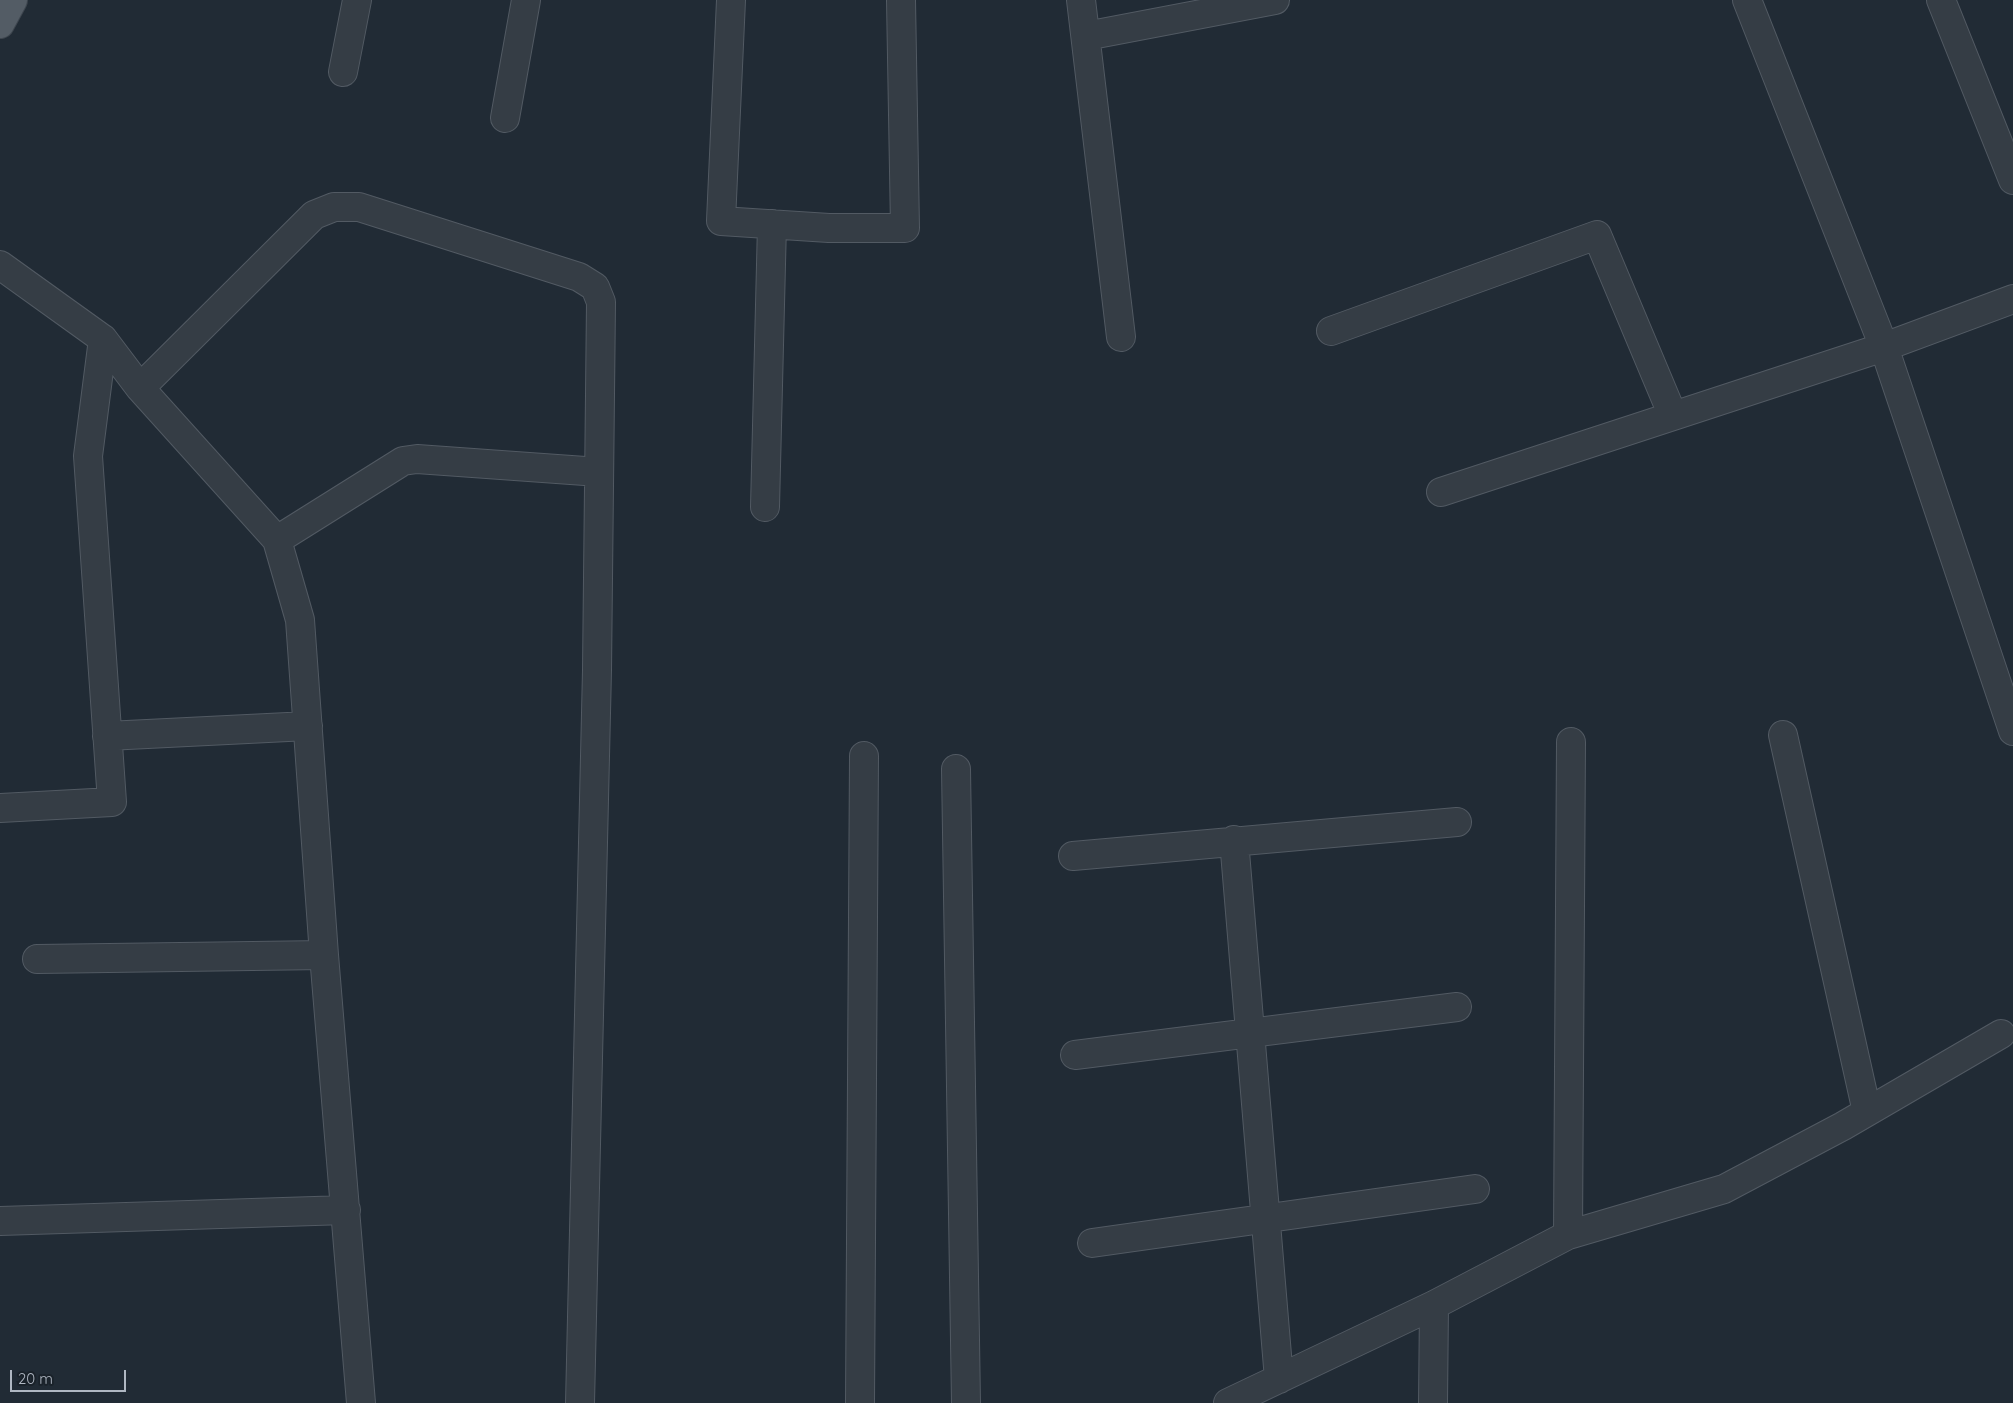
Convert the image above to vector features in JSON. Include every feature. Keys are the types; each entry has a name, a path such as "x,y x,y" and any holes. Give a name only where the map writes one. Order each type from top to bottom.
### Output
{"main road":[{"path":"0,24 13,0"}],"street":[{"path":"343,72 357,0"},
{"path":"505,118 526,0"},
{"path":"731,0 721,221 829,228 905,228 902,0"},
{"path":"1081,0 1121,337"},
{"path":"1086,36 1275,0"},
{"path":"1747,0 1884,346 2013,731"},
{"path":"1941,0 2013,180"},
{"path":"140,388 314,215 334,207 359,207 579,277 595,287 601,302 597,670 580,1403"},
{"path":"765,507 772,224"},
{"path":"1330,331 1597,235 1673,416"},
{"path":"0,265 102,339 140,388 278,540 300,620 324,955 361,1403"},
{"path":"1442,492 1884,346 2013,299"},
{"path":"0,808 112,802 88,456 102,339"},
{"path":"278,540 403,461 417,459 599,472"},
{"path":"107,736 308,726"},
{"path":"1783,735 1867,1112"},
{"path":"1568,1235 1571,742"},
{"path":"860,1403 864,756"},
{"path":"956,769 966,1403"},
{"path":"1073,856 1234,840 1457,822"},
{"path":"1234,840 1279,1379"},
{"path":"37,959 324,955"},
{"path":"1075,1055 1457,1007"},
{"path":"1228,1403 1434,1305 1568,1235 1724,1188 1867,1112 2001,1034"},
{"path":"1092,1242 1475,1189"},
{"path":"0,1221 346,1210"},
{"path":"1433,1403 1434,1305"}]}
